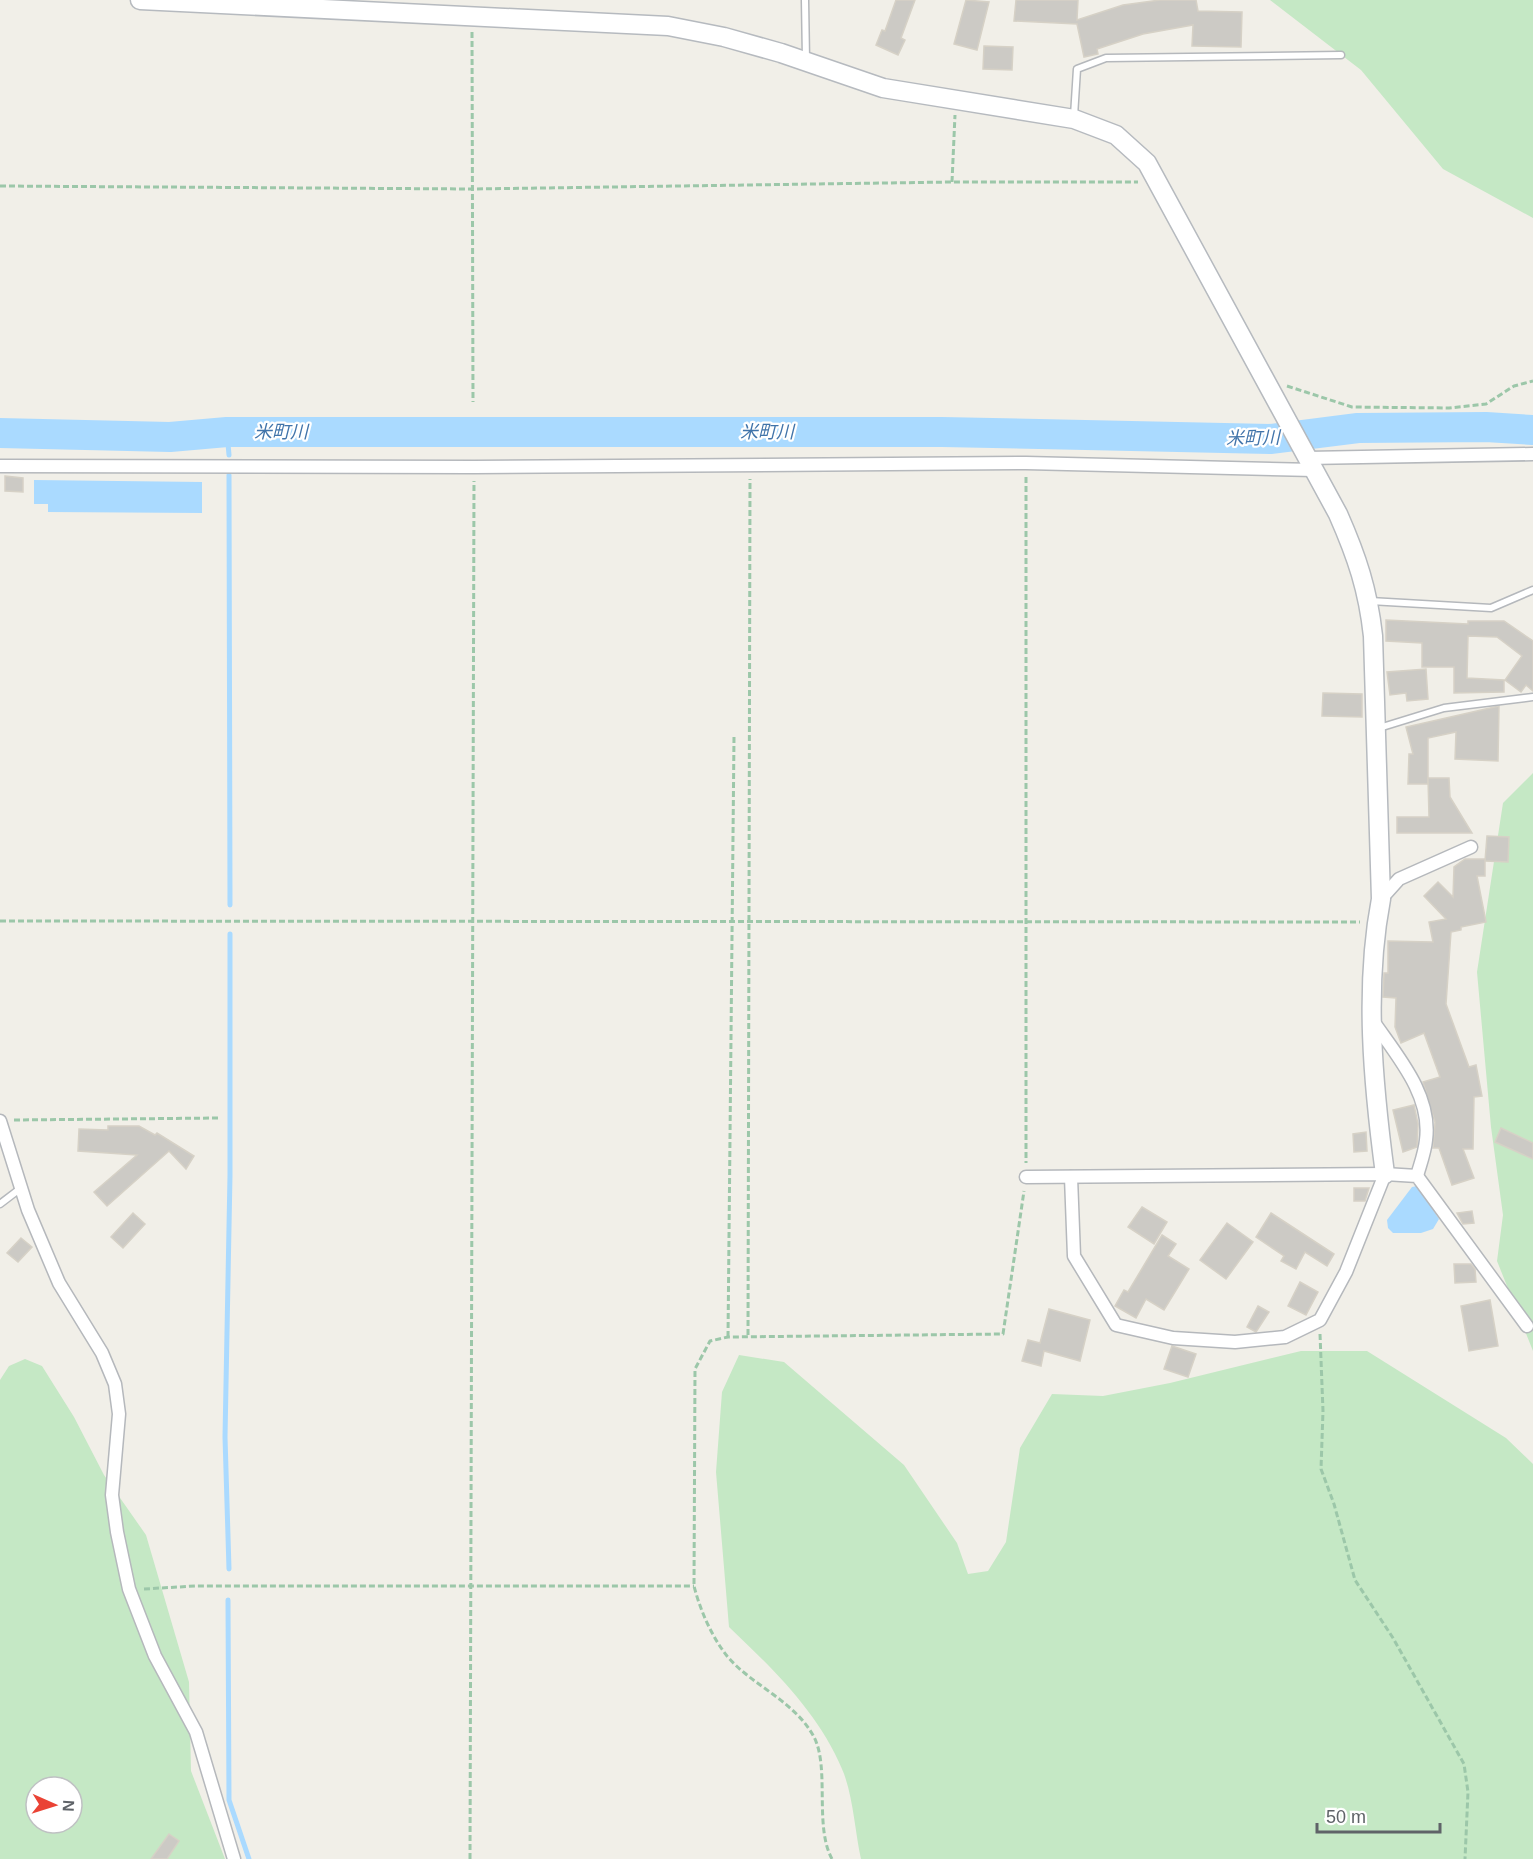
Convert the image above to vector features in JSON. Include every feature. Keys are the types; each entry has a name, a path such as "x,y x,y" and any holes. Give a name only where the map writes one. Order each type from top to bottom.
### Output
{"street":[{"path":"140,0 668,26 724,37 883,88 1074,119 1116,135 1147,163 1338,514 1360,564 1370,601 1381,899 1377,923 1372,1020 1377,1115 1385,1174 1346,1272 1320,1320 1285,1337 1235,1342 1173,1338 1116,1325 1074,1256 1071,1176"},
{"path":"0,466 474,467 1026,463 1308,460 1533,454"},
{"path":"1381,899 1399,879 1471,847"},
{"path":"1372,1020 1406,1069 1422,1100 1426,1140 1417,1176"},
{"path":"6,1120 28,1210 59,1283 102,1353 115,1384 119,1414 112,1495 129,1589 155,1656 195,1732 234,1859"},
{"path":"1026,1177 1385,1174 1417,1176"},
{"path":"1417,1176 1527,1326"}],"lane":[{"path":"805,0 806,62"},
{"path":"1074,119 1077,69 1106,58 1341,55"},
{"path":"1370,601 1491,608 1533,590"},
{"path":"1376,729 1444,708 1533,697"},
{"path":"0,1204 22,1187"}],"path":[{"path":"472,16 473,402"},
{"path":"952,182 956,101"},
{"path":"0,186 472,189 952,182 1158,183"},
{"path":"1265,380 1322,395 1352,407 1449,408 1486,404 1514,386 1533,381"},
{"path":"832,1859 823,1820 816,1740 804,1720 728,1657 700,1608 694,1586 695,1369 710,1341 728,1337 1003,1334 1026,1177 1026,463"},
{"path":"747,1335 750,465"},
{"path":"470,1859 474,467"},
{"path":"728,1337 734,737"},
{"path":"0,921 1377,923"},
{"path":"6,1120 220,1118"},
{"path":"1320,1320 1323,1411 1321,1469 1334,1504 1355,1580 1394,1638 1464,1764 1468,1792 1465,1859"},
{"path":"129,1589 195,1586 694,1586"}],"green space":[{"path":"1270,0 1533,0 1533,218 1443,169 1361,70"},
{"path":"1533,773 1533,1351 1497,1261 1503,1215 1491,1127 1477,972 1503,803"},
{"path":"1301,1351 1367,1351 1506,1438 1533,1464 1533,1859 861,1859 849,1790 832,1748 793,1692 729,1627 716,1472 722,1392 739,1355 784,1362 904,1465 957,1543 968,1574 988,1571 1006,1542 1020,1448 1052,1394 1103,1396 1170,1383"},
{"path":"25,1359 42,1366 74,1417 104,1475 146,1535 189,1682 191,1771 225,1859 0,1859 0,1380 9,1366"}],"water":[{"path":"34,480 202,482 202,513 48,512 48,504 34,504"},
{"path":"1417,1186 1439,1219 1433,1229 1421,1233 1393,1233 1388,1228 1387,1220 1412,1187"}],"building":[{"path":"896,0 915,0 901,38 905,40 898,55 876,45 882,30 885,31"},
{"path":"966,0 989,2 977,50 954,44"},
{"path":"1016,0 1078,0 1077,20 1123,5 1160,0 1196,0 1198,11 1242,12 1241,47 1192,46 1193,25 1143,34 1097,49 1098,54 1084,57 1077,24 1014,21"},
{"path":"984,46 1013,47 1012,70 983,69"},
{"path":"5,476 23,478 23,492 5,491"},
{"path":"1386,620 1468,624 1468,621 1504,621 1533,641 1533,691 1526,685 1521,692 1505,680 1522,656 1497,637 1468,636 1467,678 1504,680 1504,692 1454,693 1454,667 1422,667 1422,643 1386,641"},
{"path":"1426,669 1428,699 1407,701 1406,693 1390,695 1387,672"},
{"path":"1323,693 1362,694 1362,717 1322,716"},
{"path":"1499,706 1498,761 1455,759 1456,732 1428,738 1428,784 1408,784 1409,754 1413,754 1406,727"},
{"path":"1428,778 1449,778 1450,797 1472,833 1397,833 1397,817 1429,817"},
{"path":"1487,836 1509,837 1508,862 1485,861"},
{"path":"1465,859 1485,859 1485,876 1477,876 1486,922 1461,927 1461,930 1451,932 1446,1004 1469,1067 1476,1065 1482,1096 1474,1097 1473,1149 1463,1149 1474,1178 1452,1185 1439,1148 1433,1148 1435,1122 1423,1082 1440,1077 1424,1033 1401,1043 1395,1027 1396,998 1383,997 1384,973 1388,973 1388,941 1433,942 1429,922 1446,919 1424,896 1438,882 1453,897 1454,867"},
{"path":"1414,1105 1418,1124 1417,1147 1403,1152 1393,1110"},
{"path":"108,1126 139,1126 155,1135 157,1133 194,1156 186,1169 169,1151 107,1206 94,1192 137,1155 78,1151 79,1129 108,1130"},
{"path":"1501,1128 1533,1143 1533,1159 1495,1142"},
{"path":"1366,1132 1367,1151 1354,1152 1353,1134"},
{"path":"1354,1188 1369,1188 1365,1201 1354,1201"},
{"path":"1142,1207 1167,1222 1154,1244 1128,1227"},
{"path":"1472,1211 1474,1223 1463,1224 1457,1213"},
{"path":"133,1213 145,1224 123,1248 111,1237"},
{"path":"1271,1213 1334,1254 1327,1266 1305,1252 1296,1269 1281,1261 1284,1256 1256,1237"},
{"path":"1227,1223 1253,1242 1226,1279 1200,1260"},
{"path":"1162,1235 1176,1244 1168,1256 1189,1269 1164,1310 1146,1299 1136,1318 1115,1306 1124,1290 1128,1292"},
{"path":"21,1238 32,1247 18,1262 7,1253"},
{"path":"1454,1264 1471,1264 1475,1269 1476,1282 1455,1283"},
{"path":"1300,1282 1318,1292 1306,1315 1288,1306"},
{"path":"1490,1300 1498,1346 1469,1351 1461,1306"},
{"path":"1258,1306 1269,1312 1256,1332 1247,1327"},
{"path":"1049,1309 1090,1320 1080,1361 1044,1351 1041,1366 1022,1361 1028,1340 1040,1343"},
{"path":"1172,1346 1196,1354 1188,1377 1164,1369"},
{"path":"169,1834 179,1841 167,1859 151,1859"}],"waterway":[{"name":"米町川","path":"0,433 170,437 227,432 942,432 1270,439 1358,428 1486,427 1533,430"},
{"path":"227,432 229,455"},
{"path":"229,475 230,905"},
{"path":"229,1569 225,1437 230,1175 230,934"},
{"path":"228,1600 229,1800 249,1859"}]}
